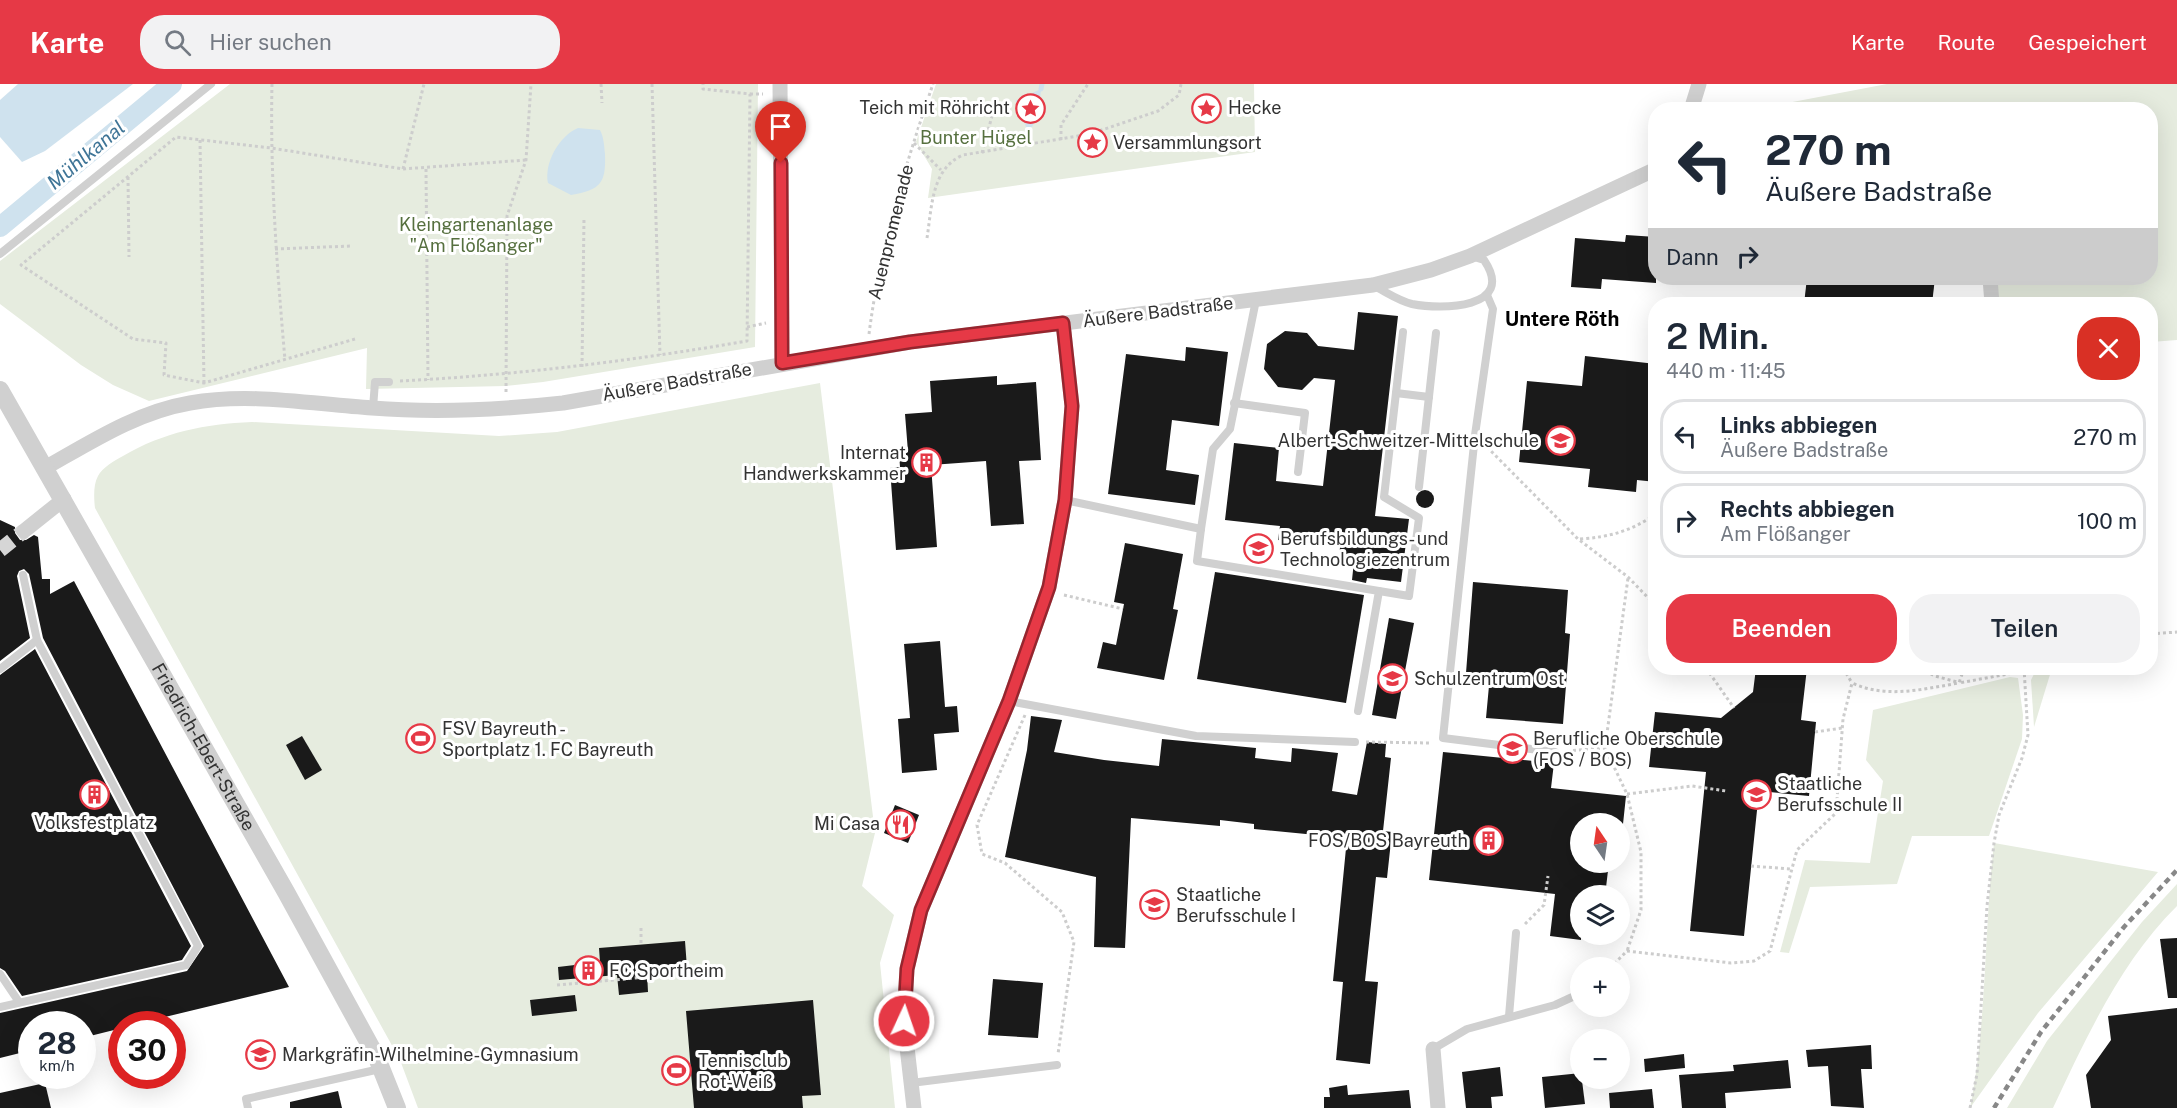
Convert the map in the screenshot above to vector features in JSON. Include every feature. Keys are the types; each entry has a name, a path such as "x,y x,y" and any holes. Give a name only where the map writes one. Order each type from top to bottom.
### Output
{"street":[{"path":"780,84 782,363"},
{"path":"1693,102 1699,84"},
{"name":"Äußere Badstraße","path":"45,468 148,414 188,403 226,398 437,411 505,409 563,403 867,348 1373,285 1431,270 1470,256 1648,174"},
{"path":"914,1108 904,1021 907,969 921,910 1009,701 1048,591 1065,500 1072,406 1063,323"},
{"name":"Friedrich-Ebert-Straße","path":"0,390 227,784 382,1069 397,1108"},
{"path":"24,531 64,499"},
{"path":"1433,1049 1438,1108"}],"lane":[{"path":"0,254 211,84"},
{"path":"1373,285 1410,304 1452,307 1476,302 1487,295 1492,281 1489,267 1484,260 1470,256"},
{"path":"1487,295 1493,309 1475,435 1443,738 1555,752"},
{"path":"1256,300 1230,429 1213,448 1197,561 1409,596 1419,518 1384,497 1403,332"},
{"path":"1419,487 1436,333"},
{"path":"374,408 375,382 389,382"},
{"path":"1396,393 1429,397"},
{"path":"1234,403 1305,413 1298,472"},
{"path":"1065,500 1201,529"},
{"path":"0,1007 186,965 198,946 37,640 23,575"},
{"path":"1358,711 1379,591"},
{"path":"0,669 37,640"},
{"path":"1009,701 1196,736 1355,742"},
{"path":"1509,1016 1516,933"},
{"path":"0,974 19,1002"},
{"path":"1433,1049 1467,1029 1555,1005 1570,998"},
{"path":"911,1083 1057,1065"},
{"path":"248,1108 246,1099 382,1069"}],"path":[{"path":"272,84 271,148 275,249 285,360"},
{"path":"403,169 424,84"},
{"path":"505,409 507,216 526,160 531,84"},
{"path":"601,84 602,103"},
{"path":"652,84 660,356"},
{"path":"389,382 506,376 660,356 747,341 750,94 703,89 704,84"},
{"name":"Auenpromenade","path":"867,348 878,271 893,208 933,84"},
{"path":"1061,140 1061,125 1088,84"},
{"path":"927,238 941,170 950,161 1090,134 1158,111 1179,95 1181,84"},
{"path":"982,153 995,105 1006,102"},
{"path":"355,339 204,383 164,375 165,343 133,339 21,265 176,137 271,148 403,169 526,160"},
{"path":"200,140 204,383"},
{"path":"914,143 941,170"},
{"path":"426,169 428,380"},
{"path":"128,177 129,257"},
{"path":"582,367 584,218"},
{"path":"275,249 351,246"},
{"path":"1475,435 1578,539 1628,577 1648,598"},
{"path":"1578,539 1608,537 1635,528 1648,519"},
{"path":"1621,957 1627,951 1641,910 1641,852 1627,794 1605,748 1628,577"},
{"path":"1048,591 1123,609"},
{"path":"2158,633 2177,632"},
{"path":"1711,675 1734,708"},
{"path":"1847,675 1852,683 1870,691 1901,693 1997,675"},
{"path":"1933,675 1959,683"},
{"path":"1959,683 1962,675"},
{"path":"1970,1108 1977,1074 1987,906 1999,815 2022,758 2028,735 2025,675"},
{"path":"1627,951 1731,963 1755,961 1770,951 1797,850 1836,813 1842,729 1852,683"},
{"path":"1029,705 977,825 982,854 1005,863 1062,912 1074,942 1057,1065"},
{"path":"1815,732 1842,729"},
{"path":"1355,742 1436,742"},
{"path":"1555,752 1605,748"},
{"path":"1627,794 1692,786 1726,791"},
{"path":"1751,866 1791,869"},
{"path":"1526,923 1544,905 1548,876"},
{"path":"641,928 641,945"},
{"path":"557,985 692,973"}],"green space":[{"name":"Kleingartenanlage \"Am Flößanger\"","path":"230,84 758,84 755,347 506,386 366,389 367,348 149,401 113,385 81,365 0,304 0,261"},
{"name":"Bunter Hügel","path":"936,84 1254,84 1255,152 928,198 932,169 916,142"},
{"path":"1887,84 2177,84 2177,340 2158,341 2158,297 1991,297 1991,285 2158,285 2158,102 1793,102"},
{"path":"820,383 875,833 862,886 894,915 880,963 895,1108 418,1108 400,1060 95,508 94,496 98,476 113,462 138,448 169,435 201,427 252,422 499,436 557,432"},
{"path":"2034,675 2050,675 2034,727 2031,680"},
{"path":"2010,677 2018,678 2023,715 2022,739 1989,836 1912,836 1897,884 1810,887 1789,953 1780,952 1805,860 1870,863 1883,781 1866,760 1873,710"},
{"path":"1994,843 2158,872 2038,1013 1970,1108 1980,1043"},
{"path":"2177,884 2177,906 2139,951 2106,1001 2053,1108 2007,1108 2047,1041 2142,922"}],"water":[{"path":"18,84 133,84 45,151 22,162 0,137 0,100"},
{"path":"1041,89 1039,112 1032,127 1026,127 1022,116 1024,108 1015,101"},
{"path":"578,128 600,130 605,164 600,184 589,191 571,195 548,183 547,175 554,151 565,137"}],"building":[{"path":"1626,235 1648,236 1648,282 1602,279 1601,289 1571,287 1575,238 1625,242"},
{"path":"1806,285 1934,285 1933,297 1805,297"},
{"path":"1358,312 1398,316 1375,516 1409,519 1401,582 1367,578 1366,583 1352,580 1354,561 1339,559 1340,547 1278,540 1280,526 1225,520 1234,443 1279,448 1276,481 1323,486 1335,380 1314,378 1302,390 1278,387 1264,369 1267,344 1285,331 1307,333 1318,346 1354,350"},
{"path":"1186,347 1228,352 1219,426 1172,420 1166,470 1199,475 1195,505 1108,494 1126,354 1185,361"},
{"path":"1585,356 1648,363 1648,481 1637,480 1636,492 1588,487 1590,469 1519,462 1527,381 1582,386"},
{"name":"Internat Handwerkskammer","path":"997,376 997,385 1036,382 1041,460 1019,461 1024,524 991,526 986,461 931,465 937,547 896,550 890,468 900,467 899,453 908,452 905,414 932,412 930,381"},
{"path":"1421,490 1429,490 1434,495 1432,506 1421,508 1416,503 1416,495"},
{"path":"0,520 15,527 15,533 20,540 26,540 34,535 38,537 42,579 50,579 50,594 74,581 289,987 186,1012 108,1011 108,1032 96,1034 96,1011 18,1011 18,1054 0,1058 0,1013 187,971 204,946 43,638 29,574 24,569 19,571 17,576 30,638 0,661"},
{"path":"1125,543 1183,554 1173,609 1178,610 1164,680 1097,668 1103,642 1116,645 1124,604 1114,602"},
{"path":"1215,572 1364,595 1346,703 1197,679"},
{"path":"1473,582 1568,590 1565,633 1570,634 1563,724 1486,718 1490,675 1466,673"},
{"path":"1389,618 1414,623 1396,719 1372,715"},
{"path":"940,641 945,707 957,706 959,732 934,734 937,770 902,773 898,719 910,718 904,644"},
{"path":"35,649 191,946 182,960 22,996 5,971 0,968 0,675"},
{"path":"1755,675 1806,675 1801,720 1816,722 1809,796 1759,791 1744,936 1690,931 1706,772 1649,767 1655,712 1721,718 1753,692"},
{"path":"1031,716 1062,720 1054,752 1104,760 1159,766 1162,739 1256,748 1255,758 1291,762 1292,748 1338,753 1332,791 1357,795 1367,742 1386,744 1385,757 1391,758 1383,831 1392,832 1387,878 1376,877 1365,981 1378,982 1370,1064 1336,1060 1343,982 1333,981 1347,838 1254,829 1254,824 1220,820 1220,826 1131,818 1125,948 1094,947 1096,877 1005,857 1027,750"},
{"path":"302,736 322,770 305,780 286,745"},
{"name":"FOS/BOS Bayreuth","path":"1443,752 1554,763 1551,788 1626,796 1624,813 1570,813 1570,873 1608,873 1606,885 1570,885 1570,939 1550,936 1555,894 1429,880"},
{"name":"Mi Casa","path":"895,805 919,815 908,843 884,833"},
{"path":"2177,938 2177,998 2168,998 2160,939"},
{"path":"685,941 687,968 647,972 648,992 619,995 617,975 559,980 558,967 600,962 599,948"},
{"path":"993,979 1043,983 1038,1038 988,1035"},
{"path":"575,995 577,1011 532,1016 530,1000"},
{"path":"813,1000 821,1095 802,1096 803,1108 694,1108 686,1011"},
{"path":"2177,1008 2177,1108 2091,1108 2086,1075 2111,1040 2108,1016"},
{"path":"1871,1045 1872,1069 1861,1069 1864,1108 1831,1106 1828,1066 1808,1067 1806,1050"},
{"path":"1684,1054 1685,1068 1645,1072 1644,1059"},
{"path":"1788,1060 1791,1088 1725,1093 1726,1108 1682,1108 1679,1075 1734,1071 1733,1065"},
{"path":"1500,1067 1503,1096 1491,1097 1492,1108 1466,1108 1462,1072"},
{"path":"1570,1074 1570,1089 1583,1089 1585,1104 1545,1108 1542,1077"},
{"path":"1347,1085 1348,1095 1409,1090 1411,1108 1324,1108 1324,1097 1330,1097 1329,1088"},
{"path":"18,1089 46,1089 51,1108 0,1108 0,1093"},
{"path":"1652,1089 1654,1108 1610,1108 1609,1093"},
{"path":"338,1091 342,1108 290,1108 290,1102"}],"waterway":[{"name":"Mühlkanal","path":"0,227 172,84"},
{"path":"1041,89 1042,84"}],"tunnel":[{"path":"0,550 24,531"}],"railway":[{"path":"1994,1108 2041,1032 2124,927 2177,870"}],"place":[{"name":"Teich mit Röhricht","path":"1031,108"},
{"name":"Hecke","path":"1207,108"},
{"name":"Versammlungsort","path":"1092,143"},
{"name":"Albert-Schweitzer-Mittelschule","path":"1560,441"},
{"name":"Internat Handwerkskammer","path":"927,463"},
{"name":"Berufsbildungs- und Technologiezentrum","path":"1259,549"},
{"name":"Schulzentrum Ost","path":"1393,679"},
{"name":"FSV Bayreuth - Sportplatz 1. FC Bayreuth","path":"421,739"},
{"name":"Berufliche Oberschule (FOS / BOS)","path":"1512,749"},
{"name":"Volksfestplatz","path":"94,794"},
{"name":"Staatliche Berufsschule II","path":"1756,794"},
{"name":"Mi Casa","path":"901,824"},
{"name":"FOS/BOS Bayreuth","path":"1489,841"},
{"name":"Staatliche Berufsschule I","path":"1155,905"},
{"name":"FC Sportheim","path":"588,971"},
{"name":"Markgräfin-Wilhelmine-Gymnasium","path":"261,1055"},
{"name":"Tennisclub Rot-Weiß","path":"677,1071"}],"district":[{"name":"Untere Röth","path":"1562,319"}],"route":[{"path":"781,163 782,363 867,348 1063,323 1072,406 1065,500 1049,587 1009,701 921,910 907,969 904,1021"}]}
